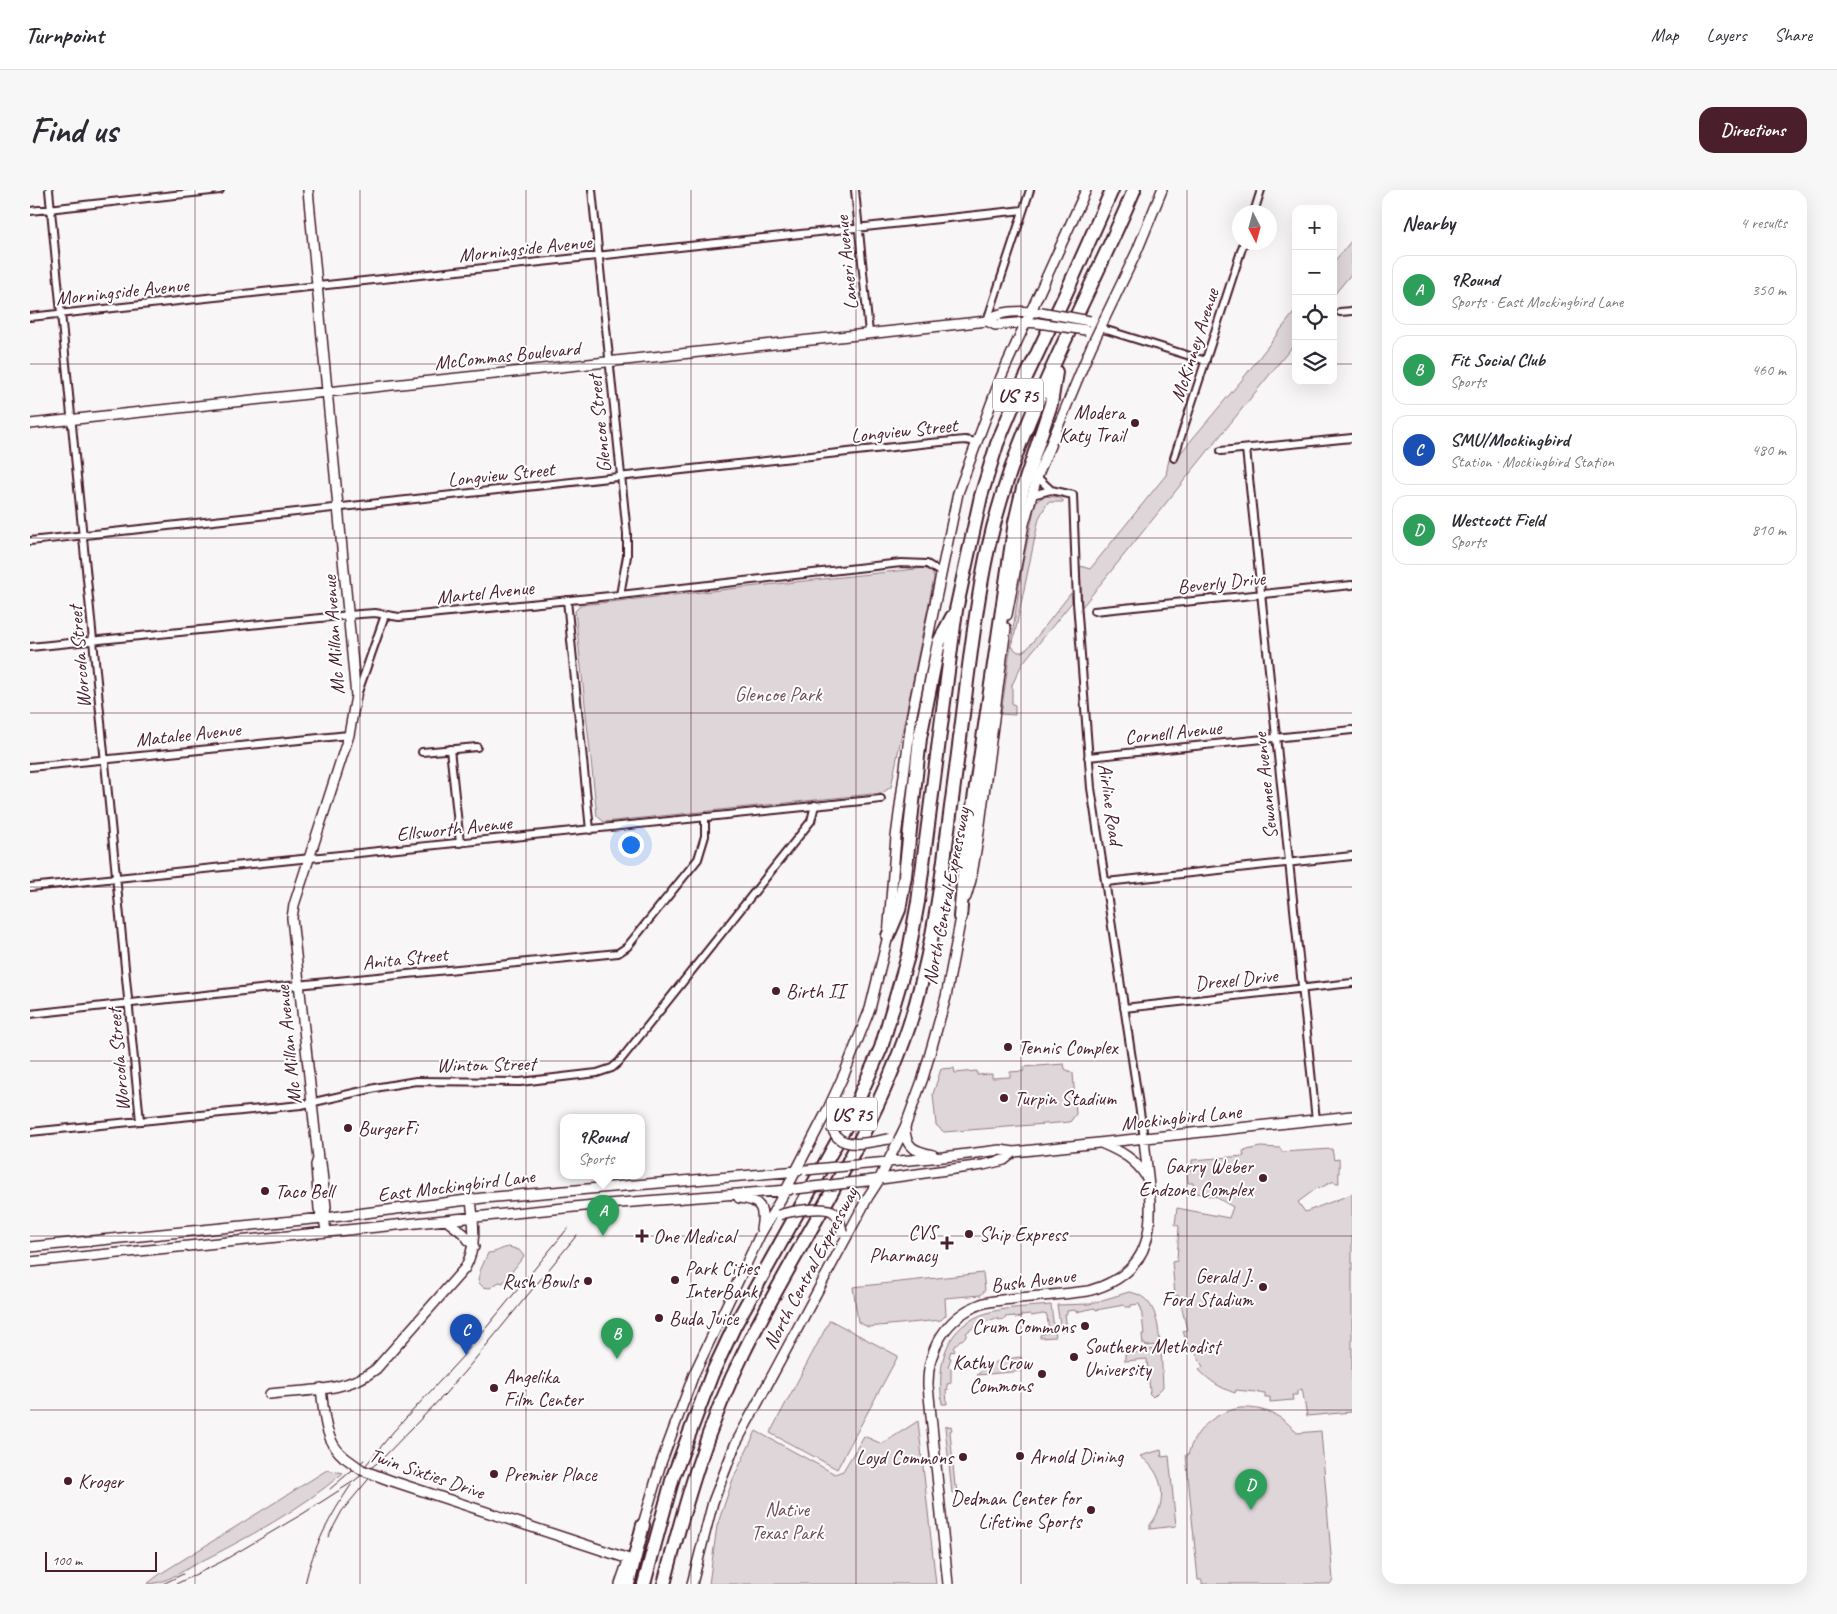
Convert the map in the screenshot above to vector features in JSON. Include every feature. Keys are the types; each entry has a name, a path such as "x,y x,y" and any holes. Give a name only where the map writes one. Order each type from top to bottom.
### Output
{"highway":[{"name":"North Central Expressway","path":"644,1584 674,1477 712,1374 735,1325 848,1122 880,1048 908,956 918,902 956,610 981,496 998,444 1018,394 1112,190"},
{"name":"North Central Expressway","path":"664,1584 694,1476 723,1398 758,1324 868,1126 890,1076 911,1020 936,916 976,619 988,552 1001,498 1032,415 1134,190"},
{"path":"960,917 967,841 1015,522 1051,404 1058,358"},
{"path":"888,936 899,910 905,876 920,738 939,642 956,610"},
{"path":"628,1584 643,1525"}],"main road":[{"name":"Mc Millan Avenue","path":"308,190 340,508 356,696 349,735 294,905 292,918 318,1159 316,1165 319,1209 324,1218 326,1231"},
{"path":"620,1584 643,1525 661,1463 691,1382 760,1235 775,1217 791,1190 795,1172 828,1109 870,1009 888,936 896,837 912,714 940,572 958,494 1001,377 1026,322 1036,312 1086,190"},
{"name":"North Central Expressway","path":"692,1584 713,1502 735,1445 842,1249 868,1197 879,1180 905,1128 923,1078 944,1006 960,917 971,880 978,840 1007,615 1020,543 1032,495 1037,477 1068,400 1137,251 1162,190"},
{"name":"McCommas Boulevard","path":"987,321 995,314 1036,312 1090,321 1100,328"},
{"name":"McCommas Boulevard","path":"30,424 987,321 995,325 1026,322 1086,330 1100,328"},
{"path":"828,1109 831,1127 838,1138 853,1144 889,1139 905,1128"},
{"name":"Mockingbird Lane","path":"887,1162 942,1158 1000,1150 1014,1152 1352,1116"},
{"path":"905,1128 905,1137 913,1149 917,1152 942,1158"},
{"name":"Bush Avenue","path":"948,1584 928,1386 930,1362 936,1343 942,1333 956,1319 980,1305 998,1300 1088,1291 1102,1287 1121,1276 1140,1255 1149,1235 1151,1211 1144,1138"},
{"path":"1100,1143 1121,1152 1134,1161 1148,1182"},
{"name":"Mockingbird Lane","path":"879,1180 982,1165 1004,1160 1014,1152"},
{"name":"East Mockingbird Lane","path":"30,1247 324,1218 540,1193 795,1172 887,1162"},
{"name":"East Mockingbird Lane","path":"30,1262 542,1210 791,1190 879,1180"},
{"path":"652,1183 654,1200"},
{"path":"540,1193 542,1210"},
{"path":"719,1196 750,1200 758,1204 763,1214 760,1235"},
{"path":"270,1394 321,1388 357,1381 376,1369 465,1268 471,1258 474,1247 474,1218 471,1200"},
{"path":"409,1208 411,1224"},
{"path":"775,1217 788,1212 831,1210 837,1215 842,1232 842,1249"},
{"path":"446,1220 464,1234 474,1247"},
{"path":"206,1229 208,1244"},
{"path":"110,1239 112,1254"},
{"name":"Twin Sixties Drive","path":"321,1388 329,1436 335,1448 344,1458 362,1470 629,1559"}],"street":[{"name":"Worcola Street","path":"49,190 140,1121"},
{"path":"30,211 220,190"},
{"name":"Glencoe Street","path":"592,190 628,546 620,595"},
{"name":"Laneri Avenue","path":"855,190 870,334"},
{"path":"987,321 1030,190"},
{"path":"1256,205 1261,190"},
{"name":"Morningside Avenue","path":"30,317 1023,210"},
{"name":"McKinney Avenue","path":"1174,458 1241,250"},
{"path":"1340,312 1352,311"},
{"name":"McCommas Boulevard","path":"1100,328 1206,361"},
{"path":"1221,451 1352,438"},
{"name":"Longview Street","path":"30,541 965,440 976,442"},
{"name":"Sewanee Avenue","path":"1246,449 1316,1120"},
{"name":"Airline Road","path":"1037,477 1051,490 1073,495 1077,602 1091,788 1144,1138"},
{"path":"1032,495 1051,490"},
{"name":"Martel Avenue","path":"30,647 350,615 375,613 400,617 620,595 901,563 927,564 940,572"},
{"name":"Beverly Drive","path":"1094,611 1352,585"},
{"path":"567,600 590,830"},
{"path":"356,696 385,615"},
{"name":"Cornell Avenue","path":"1088,757 1352,730"},
{"name":"Matalee Avenue","path":"30,766 349,735"},
{"path":"422,752 477,747"},
{"path":"450,749 460,844"},
{"name":"Ellsworth Avenue","path":"30,888 881,799"},
{"name":"Winton Street","path":"30,1132 301,1105 416,1081 520,1082 597,1073 612,1068 619,1062 811,821 815,806"},
{"name":"Anita Street","path":"30,1014 618,953 627,947 698,859 705,836 705,818"},
{"path":"1106,882 1352,856"},
{"name":"Drexel Drive","path":"1124,1008 1352,983"}],"green space":[{"path":"1352,240 1352,273 1337,291 1337,258"},
{"path":"1292,315 1292,347 1082,607 1080,566 1090,569 1166,475 1169,459 1178,456 1241,381"},
{"path":"1042,496 1058,497 1063,502 1048,502 1039,518 1012,647 1018,652 1028,648 1071,593 1072,602 1022,664 1012,685 1012,704 1015,705 1015,715 1001,714 1022,567 1035,505"},
{"name":"Glencoe Park","path":"925,568 932,572 934,578 891,787 882,793 604,822 597,816 575,611 581,605"},
{"name":"Turpin Stadium","path":"1064,1064 1065,1069 1073,1073 1076,1114 1070,1122 944,1132 936,1125 933,1094 941,1069 954,1068 955,1073 977,1071 977,1075 992,1074 992,1078 1010,1077 1010,1072 1024,1071 1024,1067"},
{"name":"Gerald J. Ford Stadium","path":"1260,1147 1280,1148 1282,1152 1332,1149 1334,1160 1339,1159 1339,1183 1334,1181 1317,1188 1298,1202 1305,1212 1352,1194 1352,1412 1307,1416 1302,1389 1297,1391 1297,1395 1292,1395 1293,1400 1270,1402 1270,1397 1265,1397 1265,1393 1236,1390 1235,1393 1207,1378 1199,1370 1203,1367 1192,1346 1188,1347 1183,1331 1187,1330 1179,1296 1175,1295 1172,1262 1177,1261 1179,1226 1175,1225 1177,1208 1229,1218 1233,1207 1214,1196 1194,1192 1193,1183 1188,1183 1187,1171 1192,1170 1192,1160 1244,1156 1243,1151"},
{"path":"509,1247 519,1250 524,1256 503,1283 499,1282 490,1288 483,1287 478,1280 488,1253"},
{"path":"983,1273 985,1290 981,1295 945,1298 946,1315 941,1320 868,1327 858,1322 853,1287"},
{"path":"1129,1292 1145,1299 1150,1305 1158,1328 1160,1345 1146,1346 1143,1344 1142,1334 1144,1334 1139,1304 1131,1305 1131,1307 1125,1307 1124,1305 1096,1310 1095,1308 1076,1312 1075,1310 1067,1311 1067,1314 1065,1314 1067,1330 1061,1331 1057,1305 1089,1304"},
{"path":"1051,1305 1055,1337 1040,1338 1040,1335 1049,1332 1047,1315 1043,1314 1021,1315 1021,1317 1015,1318 1014,1316 1005,1317 1005,1319 998,1320 997,1318 982,1323 982,1325 974,1327 966,1333 967,1335 953,1348 954,1352 951,1351 948,1367 951,1368 951,1383 947,1384 947,1404 942,1404 941,1374 943,1360 953,1336 962,1326 990,1312"},
{"path":"830,1320 898,1356 837,1469 770,1433"},
{"path":"1161,1348 1163,1387 1153,1397 1149,1393 1147,1359 1125,1361 1125,1354"},
{"path":"1021,1357 1022,1371 977,1375 997,1362"},
{"path":"1240,1408 1257,1409 1272,1413 1285,1421 1297,1433 1321,1431 1333,1580 1330,1584 1202,1584 1202,1580 1198,1580 1186,1455 1188,1455 1195,1437 1207,1424 1222,1414"},
{"name":"Native Texas Park","path":"918,1421 936,1584 709,1584 717,1526 733,1479 756,1431 835,1474 843,1471 864,1436 882,1444"},
{"path":"951,1426 955,1486 957,1486 958,1492 952,1493 945,1427"},
{"path":"1161,1450 1162,1457 1169,1456 1176,1526 1150,1529 1150,1525 1160,1507 1162,1498 1161,1488 1159,1479 1154,1471 1140,1456"},
{"path":"327,1470 343,1473 309,1499 254,1534 172,1577 160,1582 147,1584 160,1574"}],"tram line":[{"path":"361,1471 393,1432 463,1356 568,1228"},
{"path":"176,1584 221,1562 304,1513 354,1481 381,1460 445,1394 577,1235"},
{"path":"330,1489 364,1460"},
{"path":"328,1537 342,1511 377,1469"},
{"path":"305,1584 308,1570 323,1532 351,1485"},
{"path":"163,1584 183,1574"}],"place":[{"name":"Modera Katy Trail","path":"1135,423"},
{"name":"Birth II","path":"776,991"},
{"name":"Tennis Complex","path":"1008,1047"},
{"name":"Turpin Stadium","path":"1004,1098"},
{"name":"BurgerFi","path":"348,1128"},
{"name":"Garry Weber Endzone Complex","path":"1263,1178"},
{"name":"Taco Bell","path":"265,1191"},
{"name":"Ship Express","path":"969,1234"},
{"name":"9Round","path":"603,1236"},
{"name":"One Medical","path":"642,1236"},
{"name":"CVS Pharmacy","path":"947,1243"},
{"name":"Park Cities InterBank","path":"675,1280"},
{"name":"Rush Bowls","path":"588,1281"},
{"name":"Gerald J. Ford Stadium","path":"1263,1287"},
{"name":"Buda Juice","path":"659,1318"},
{"name":"Crum Commons","path":"1085,1326"},
{"name":"SMU/Mockingbird","path":"466,1355"},
{"name":"Southern Methodist University","path":"1074,1357"},
{"name":"Fit Social Club","path":"617,1359"},
{"name":"Kathy Crow Commons","path":"1042,1374"},
{"name":"Angelika Film Center","path":"494,1388"},
{"name":"Arnold Dining","path":"1020,1456"},
{"name":"Loyd Commons","path":"963,1457"},
{"name":"Premier Place","path":"494,1474"},
{"name":"Kroger","path":"68,1481"},
{"name":"Dedman Center for Lifetime Sports","path":"1091,1510"},
{"name":"Westcott Field","path":"1251,1510"}]}
